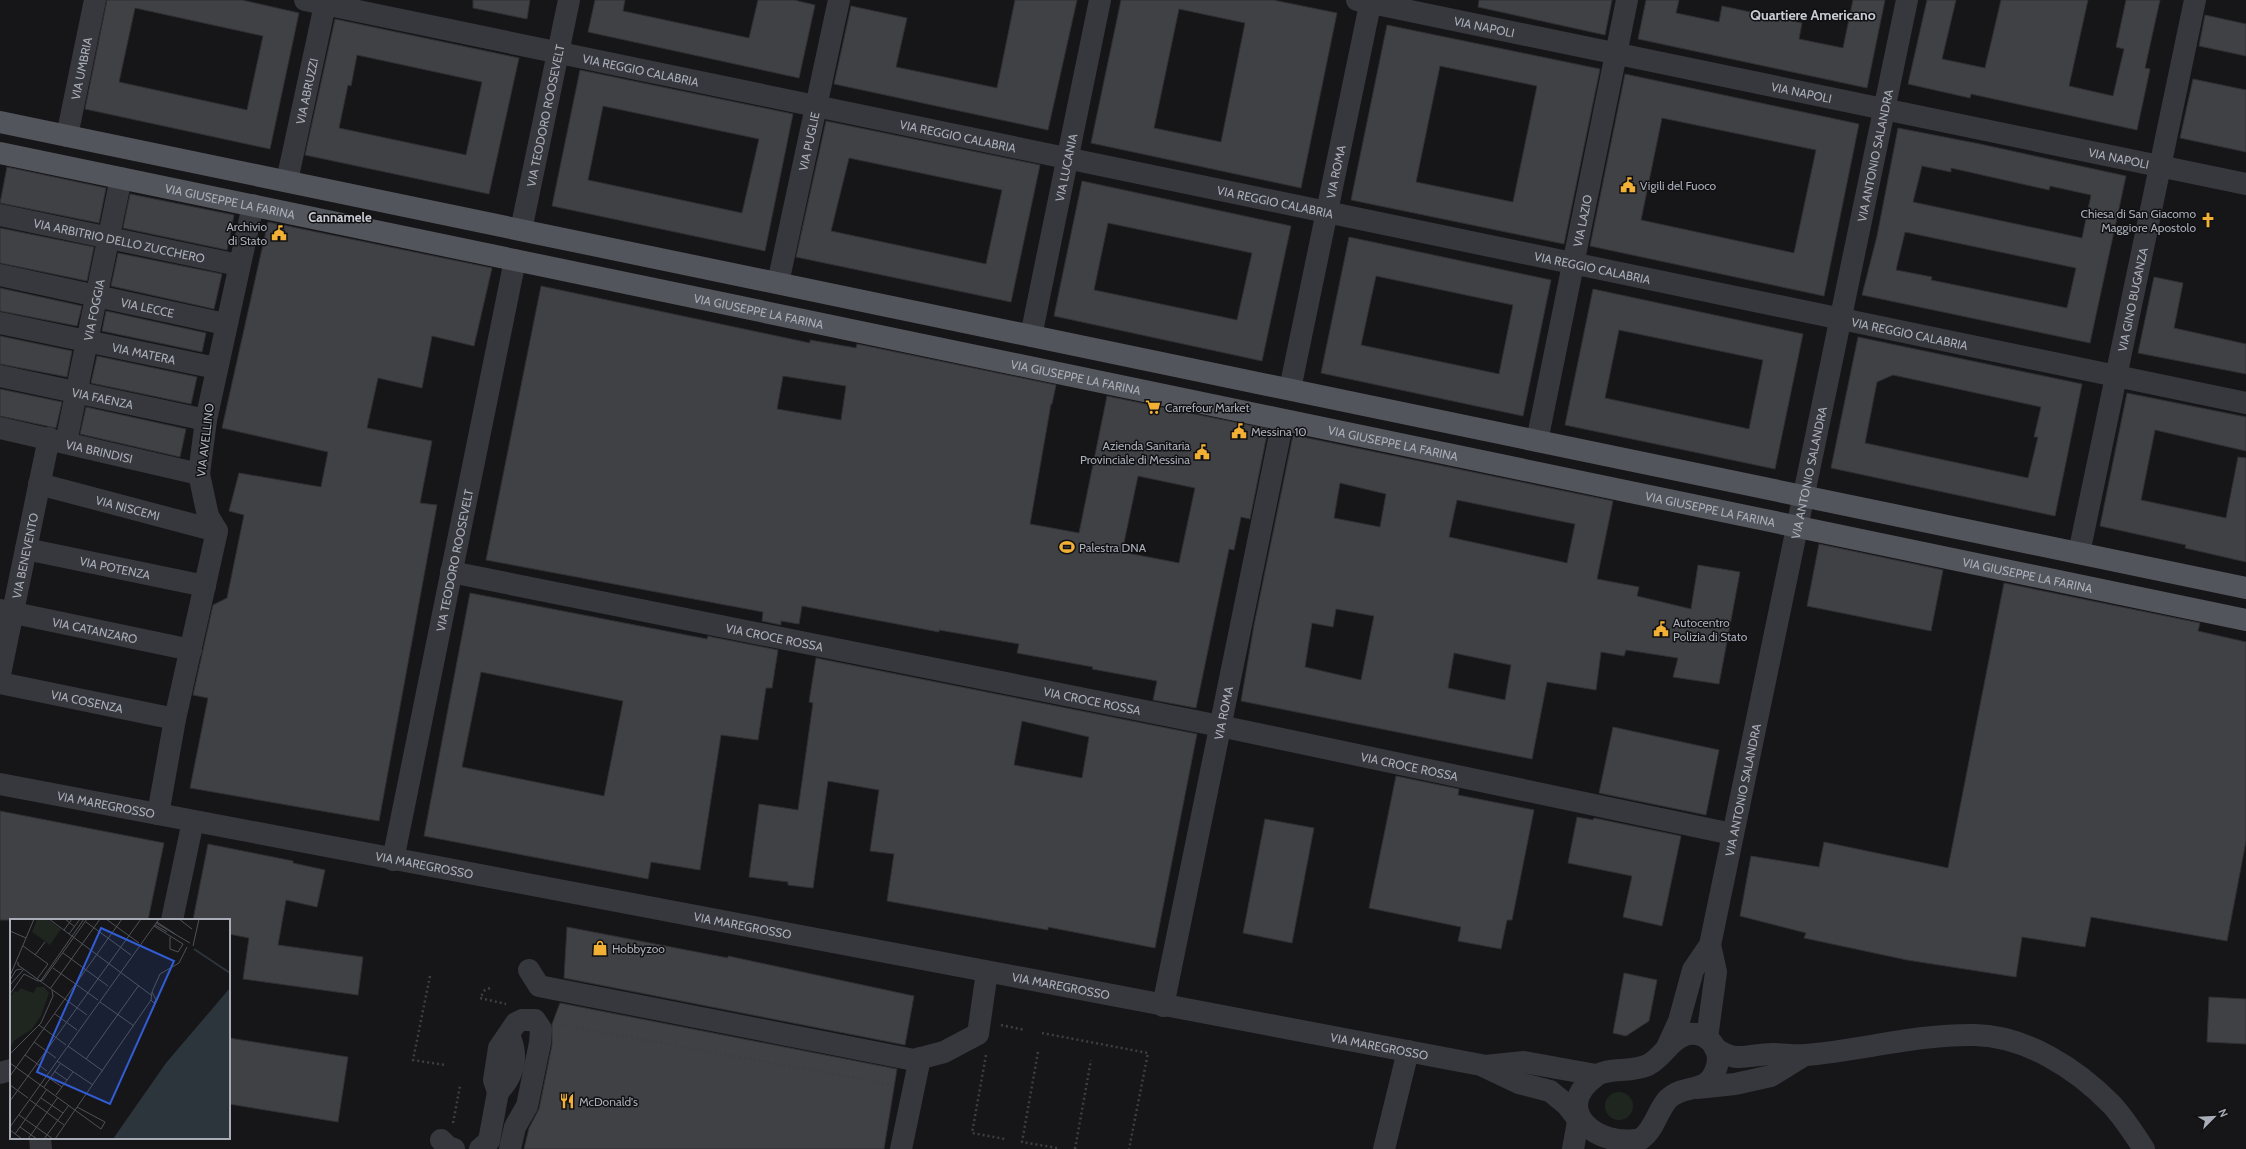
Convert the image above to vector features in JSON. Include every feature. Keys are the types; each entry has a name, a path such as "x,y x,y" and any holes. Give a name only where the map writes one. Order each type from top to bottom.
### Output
{"main road":[{"path":"0,122 2246,588"},
{"name":"VIA GIUSEPPE LA FARINA","path":"0,153 2246,620"}],"street":[{"name":"VIA UMBRIA","path":"68,136 95,0"},
{"name":"VIA TEODORO ROOSEVELT","path":"521,230 569,0"},
{"name":"VIA PUGLIE","path":"778,283 839,0"},
{"name":"VIA LUCANIA","path":"1031,336 1100,0"},
{"name":"VIA LAZIO","path":"1537,441 1627,0"},
{"name":"VIA ANTONIO SALANDRA","path":"1710,945 1907,0"},
{"name":"VIA GINO BUGANZA","path":"2079,553 2195,0"},
{"name":"VIA REGGIO CALABRIA","path":"319,1 816,106 2246,403"},
{"name":"VIA ABRUZZI","path":"287,181 319,1"},
{"name":"VIA NAPOLI","path":"1366,1 2246,184"},
{"name":"VIA ROMA","path":"1290,389 1327,212 1366,1"},
{"name":"VIA FOGGIA","path":"58,440 77,392 121,178"},
{"name":"VIA AVELLINO","path":"217,532 208,516 199,474 206,420 216,368 238,265 253,205"},
{"name":"VIA ARBITRIO DELLO ZUCCHERO","path":"0,215 238,265"},
{"name":"VIA TEODORO ROOSEVELT","path":"393,860 515,260"},
{"name":"VIA LECCE","path":"0,275 226,324"},
{"name":"VIA MATERA","path":"0,323 216,368"},
{"name":"VIA FAENZA","path":"0,376 206,420"},
{"name":"VIA ROMA","path":"1163,1006 1283,420"},
{"name":"VIA BRINDISI","path":"0,428 58,440 199,474"},
{"name":"VIA BENEVENTO","path":"0,674 6,612 26,549 39,484 58,440"},
{"name":"VIA NISCEMI","path":"39,484 217,532"},
{"path":"158,814 175,719 217,532"},
{"name":"VIA POTENZA","path":"26,549 205,586"},
{"name":"VIA CROCE ROSSA","path":"451,572 1220,726 1732,834"},
{"name":"VIA CATANZARO","path":"6,612 191,650"},
{"name":"VIA COSENZA","path":"0,682 175,719"},
{"name":"VIA MAREGROSSO","path":"0,784 1163,1006 1408,1050 1485,1066"},
{"path":"172,919 193,821"},
{"path":"1485,1066 1519,1083 1550,1091 1567,1105 1585,1133 1593,1141 1614,1148 1633,1144 1644,1137 1669,1099 1679,1092 1705,1085 1715,1074 1718,1062 1711,1043 1716,972 1710,945"},
{"path":"1668,1045 1679,1021 1693,970 1710,945"},
{"path":"529,970 538,986 914,1060 944,1052 978,1034 987,972"},
{"path":"480,1149 489,1141 498,1092 494,1080 494,1068 499,1048 516,1023 522,1020 535,1020 541,1029 540,1043 527,1106 515,1127 510,1149"},
{"path":"1485,1066 1524,1062 1596,1075 1608,1072 1634,1071 1647,1066 1656,1059 1668,1045 1676,1039 1688,1034 1711,1043 1723,1054 1737,1058 1772,1054 1805,1055 1945,1035 1976,1035 1996,1037 2021,1044 2074,1073 2112,1106 2144,1149"},
{"path":"1384,1149 1408,1050"},
{"path":"1695,1088 1735,1084 1771,1076 1805,1055"},
{"path":"901,1149 920,1058"},
{"path":"0,1074 10,1070"},
{"path":"1573,1149 1581,1094 1596,1075"},
{"path":"40,1139 41,1149"}],"path":[{"path":"430,976 413,1060 445,1065"},
{"path":"490,988 485,990 480,998 510,1005"},
{"path":"557,1024 896,1085"},
{"path":"998,1025 1026,1030"},
{"path":"1042,1033 1148,1053 1129,1149"},
{"path":"987,1050 972,1133 1005,1139"},
{"path":"1038,1052 1022,1142 1057,1148"},
{"path":"1075,1149 1091,1060"},
{"path":"449,1138 460,1086"}],"shaded area":[{"path":"1619,1092 1629,1096 1633,1106 1629,1116 1619,1120 1609,1116 1605,1106 1609,1096"}],"building":[{"path":"107,0 242,0 299,13 270,149 85,109","holes":["135,8 263,36 247,110 119,82"]},
{"path":"473,0 530,0 527,19 473,8"},
{"path":"595,0 625,0 623,11 749,38 758,0 794,0 815,5 799,78 588,32"},
{"path":"1015,0 1077,0 1048,130 834,84 851,6 907,18 896,67 997,88"},
{"path":"1121,0 1273,0 1337,13 1301,188 1091,143","holes":["1179,9 1245,23 1221,142 1154,128"]},
{"path":"1479,0 1612,0 1605,35 1478,7"},
{"path":"1646,0 1679,0 1676,13 1719,22 1722,6 1802,23 1799,39 1843,48 1853,0 1885,0 1867,88 1638,39"},
{"path":"1927,0 1956,0 1942,59 1985,68 2001,0 2088,0 2069,86 2113,96 2124,49 2116,47 2126,0 2160,0 2145,68 2150,69 2137,130 1971,94 1970,98 1908,84"},
{"path":"2205,15 2246,24 2246,56 2199,46"},
{"path":"335,19 519,58 489,194 305,155","holes":["357,55 482,82 466,155 339,128 348,85 351,86"]},
{"path":"1387,25 1600,69 1564,244 1351,200","holes":["1440,66 1537,86 1513,202 1416,182"]},
{"path":"580,70 793,114 765,251 552,206","holes":["603,106 759,139 742,213 588,180"]},
{"name":"Vigili del Fuoco","path":"1625,74 1859,124 1824,296 1590,246","holes":["1662,118 1816,150 1794,253 1641,220"]},
{"path":"2193,79 2246,90 2246,152 2180,138"},
{"path":"826,121 1040,165 1011,302 796,257","holes":["849,158 1002,190 986,264 831,231"]},
{"path":"1898,128 1980,144 2126,176 2090,343 1862,295 1877,236","holes":["1922,166 1951,172 1951,168 2049,190 2050,186 2091,195 2082,238 1913,202","1905,232 2076,268 2067,308 1931,280 1932,277 1896,270"]},
{"path":"7,167 106,188 99,223 0,203"},
{"path":"1082,181 1291,226 1262,361 1054,316","holes":["1108,223 1252,253 1237,320 1094,290"]},
{"path":"130,194 234,215 227,250 123,228"},
{"path":"268,222 492,268 474,346 432,336 422,388 378,378 367,428 432,441 420,503 437,505 379,821 190,788 208,698 193,695 213,605 227,598 244,515 229,511 239,473 321,487 328,452 222,428"},
{"path":"0,228 94,247 87,281 0,263"},
{"path":"1349,237 1551,280 1523,416 1321,373","holes":["1376,276 1513,305 1499,374 1361,345"]},
{"path":"118,253 222,274 214,309 111,286"},
{"path":"2154,277 2183,283 2174,328 2246,344 2246,374 2138,353"},
{"path":"541,286 810,343 810,340 856,348 857,344 1056,385 1051,404 1030,524 1079,533 1107,396 1268,429 1250,519 1241,517 1234,550 1229,549 1196,708 1153,700 1157,681 1017,653 1019,644 939,630 939,632 802,606 799,624 781,621 781,625 762,621 763,612 486,560","holes":["783,376 846,386 841,420 777,409","1138,476 1195,488 1179,563 1122,552"]},
{"path":"0,288 82,306 77,326 0,311"},
{"path":"1593,289 1803,334 1775,469 1565,425","holes":["1619,330 1763,360 1749,429 1605,398"]},
{"path":"106,311 206,333 202,352 102,331"},
{"path":"0,336 72,351 67,377 0,364"},
{"path":"1858,337 2082,384 2055,516 1831,468","holes":["1893,375 2041,407 2034,437 2038,437 2028,478 1865,443 1877,382"]},
{"path":"97,356 197,377 191,404 91,383"},
{"path":"0,389 62,402 56,428 0,416"},
{"path":"2127,393 2246,417 2246,451 2155,430 2141,500 2226,518 2238,457 2246,458 2246,562 2185,548 2186,545 2100,526"},
{"path":"86,407 186,429 180,457 80,434"},
{"path":"1293,435 1613,501 1597,579 1639,587 1637,596 1691,609 1698,565 1740,572 1719,684 1673,677 1678,658 1626,650 1624,656 1601,652 1596,690 1547,682 1532,759 1241,701 1254,625","holes":["1340,483 1386,494 1380,527 1334,518","1457,500 1575,524 1567,563 1449,537","1336,609 1374,616 1361,680 1305,667 1312,623 1333,627","1454,653 1511,665 1505,700 1448,688"]},
{"path":"1819,544 1943,570 1931,631 1807,606"},
{"path":"2004,583 2200,623 2198,631 2246,642 2246,841 2227,941 2091,917 2085,947 2022,937 2016,977 1907,960 1804,938 1806,933 1740,916 1751,856 1819,867 1824,842 1948,868"},
{"path":"470,593 707,639 708,636 778,650 772,688 766,688 758,740 721,735 700,870 651,862 648,879 424,836","holes":["481,672 623,701 604,796 462,767"]},
{"path":"816,658 1197,734 1155,948 1048,927 1048,930 887,901 894,854 870,851 879,790 828,781 813,888 788,885 788,882 749,877 759,804 798,810 813,703 809,702","holes":["1022,721 1089,737 1082,778 1014,765"]},
{"path":"1613,727 1719,750 1706,815 1599,793"},
{"path":"1396,776 1459,789 1458,795 1534,810 1512,920 1507,920 1501,949 1458,941 1461,927 1369,908"},
{"path":"0,811 164,843 148,919 0,920"},
{"path":"1577,817 1593,820 1594,818 1681,836 1662,926 1623,917 1632,876 1568,863"},
{"path":"1265,819 1314,828 1292,943 1243,933"},
{"path":"208,844 293,861 293,863 325,870 317,907 286,900 278,945 363,957 358,995 243,979 249,938 230,934 230,919 193,919"},
{"path":"567,927 728,958 728,956 914,996 905,1045 564,978"},
{"path":"1624,973 1657,980 1649,1021 1626,1036 1613,1033"},
{"path":"2209,997 2246,999 2246,1044 2207,1042"},
{"path":"560,1003 897,1069 884,1149 524,1149 529,1128 539,1109 552,1045 552,1024"},
{"path":"230,1038 348,1057 338,1122 230,1104"}],"place":[{"name":"Vigili del Fuoco","path":"1628,185"},
{"name":"Chiesa di San Giacomo Maggiore Apostolo","path":"2208,220"},
{"name":"Archivio di Stato","path":"279,233"},
{"name":"Carrefour Market","path":"1153,407"},
{"name":"Messina 10","path":"1239,431"},
{"name":"Azienda Sanitaria Provinciale di Messina","path":"1202,452"},
{"name":"Palestra DNA","path":"1067,547"},
{"name":"Autocentro Polizia di Stato","path":"1661,629"},
{"name":"Hobbyzoo","path":"600,948"},
{"name":"McDonald's","path":"567,1101"}],"district":[{"name":"Quartiere Americano","path":"1813,15"},
{"name":"Cannamele","path":"340,217"}]}
